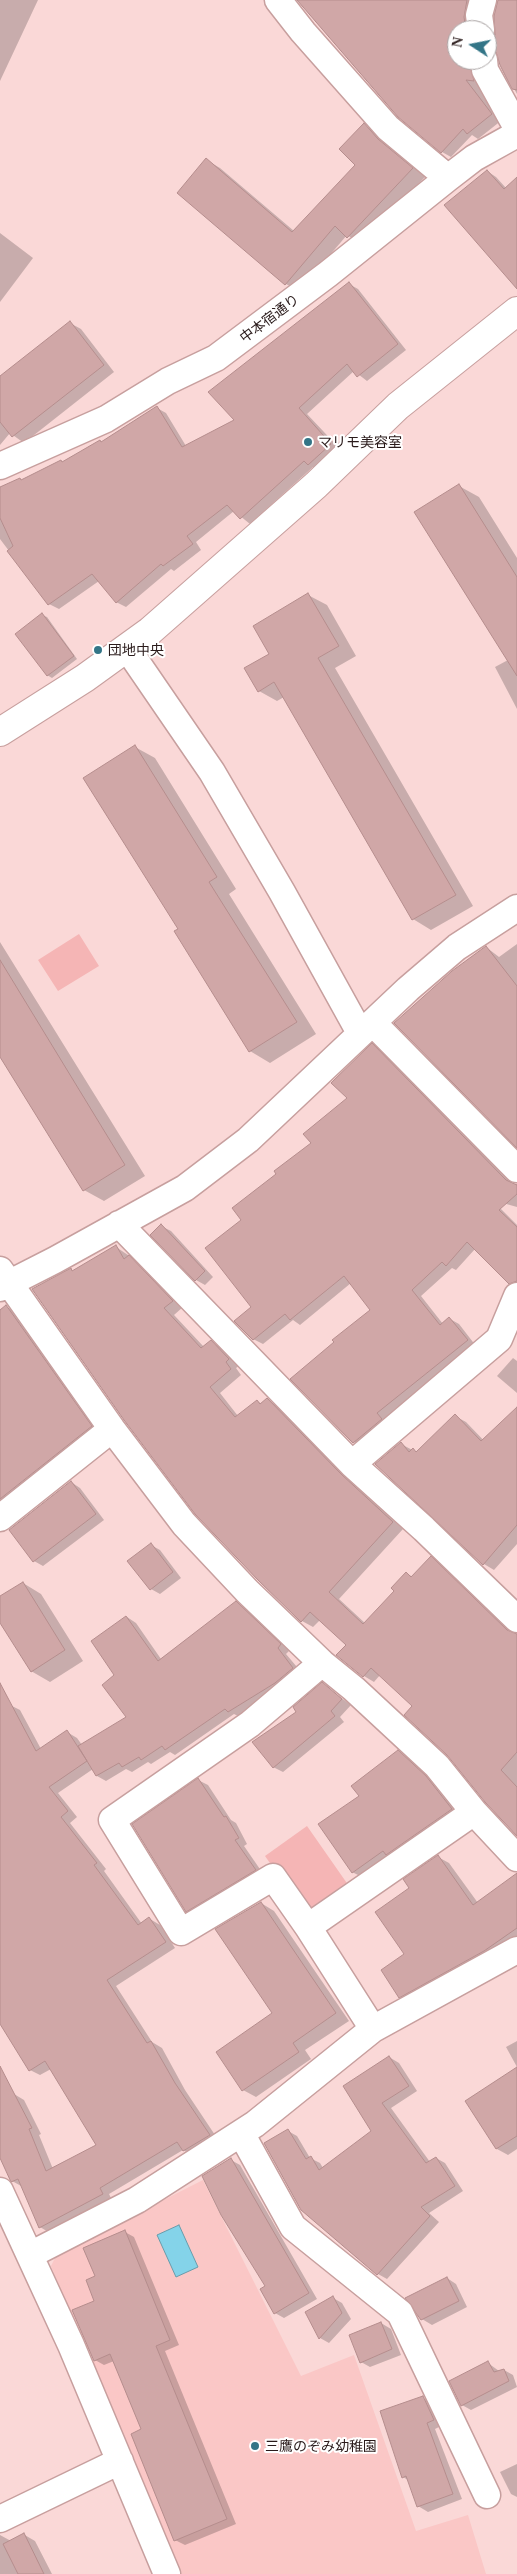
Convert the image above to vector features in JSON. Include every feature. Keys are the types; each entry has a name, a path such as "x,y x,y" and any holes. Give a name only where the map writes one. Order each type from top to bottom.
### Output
{"street":[{"path":"278,0 303,32 388,128 448,178"},
{"path":"480,20 483,0"},
{"path":"485,70 517,128"},
{"name":"中本宿通り","path":"0,466 106,419 168,381 216,358 328,274 474,158 517,134"},
{"path":"0,732 150,631 316,484 398,406 517,311"},
{"path":"127,648 212,772 282,892 366,1028 517,1169"},
{"path":"517,908 457,947 408,989 248,1140 185,1188 55,1260 3,1280 184,1524 246,1591 322,1663 354,1689 437,1766 474,1812 517,1858"},
{"path":"119,1224 352,1464 424,1529 517,1619"},
{"path":"352,1464 500,1339 517,1296"},
{"path":"0,1518 112,1429"},
{"path":"322,1663 250,1724 112,1820 181,1932 273,1877 308,1926 372,2029"},
{"path":"308,1926 474,1812"},
{"path":"30,2255 137,2200 241,2133 372,2029 517,1950"},
{"path":"241,2133 293,2227 400,2313 487,2495"},
{"path":"0,2191 120,2460 167,2574"},
{"path":"0,2519 120,2460"}],"shaded area":[{"path":"79,934 99,966 58,991 38,960"},
{"path":"307,1826 351,1889 309,1919 265,1856"},
{"name":"三鷹のぞみ幼稚園","path":"203,2180 301,2376 354,2355 416,2531 468,2515 486,2574 177,2574 51,2266 57,2254"}],"water":[{"path":"179,2225 198,2267 176,2277 157,2235"}],"building":[{"path":"297,0 467,0 464,20 447,20 447,70 471,70 474,81 466,80 492,114 467,134 463,129 441,153 398,117"},
{"path":"498,0 517,0 517,90 512,89 500,65 497,55 497,20 494,20"},
{"path":"364,123 378,139 413,168 347,238 335,226 285,285 177,193 206,158 292,232 355,165 339,149"},
{"path":"487,170 504,189 517,177 517,289 444,205"},
{"path":"349,282 398,344 357,377 347,364 299,408 331,444 308,465 304,461 240,519 227,505 187,536 193,544 163,566 161,564 116,603 92,574 48,605 7,551 13,546 0,518 0,487 20,478 21,480 61,460 62,462 100,440 101,442 157,406 182,447 234,420 208,392"},
{"path":"70,321 104,365 12,437 0,422 0,376"},
{"path":"459,484 517,577 517,676 414,512"},
{"path":"308,593 339,646 318,658 456,895 412,920 274,682 258,692 244,668 269,654 253,626"},
{"path":"42,613 74,656 47,676 15,634"},
{"path":"135,745 217,877 209,882 297,1022 249,1052 174,931 178,929 83,778"},
{"path":"486,946 517,986 517,1148 394,1023 452,971"},
{"path":"0,960 125,1165 83,1191 0,1057"},
{"path":"372,1043 506,1180 517,1185 517,1194 499,1210 517,1227 517,1281 509,1284 467,1242 446,1266 442,1262 412,1290 440,1325 449,1317 468,1340 377,1413 382,1419 353,1443 290,1379 334,1342 332,1340 370,1310 344,1276 290,1320 285,1314 253,1340 234,1321 251,1307 205,1248 241,1220 232,1208 276,1174 274,1171 311,1143 303,1134 347,1098 331,1083"},
{"path":"161,1224 205,1271 195,1281 150,1235"},
{"path":"116,1245 124,1259 129,1255 173,1301 164,1308 201,1348 211,1340 229,1359 226,1362 231,1369 210,1387 235,1417 257,1400 260,1404 267,1398 341,1474 393,1522 329,1592 363,1624 394,1591 391,1588 406,1572 411,1577 431,1556 507,1630 517,1634 517,1752 501,1770 517,1787 517,1836 485,1802 447,1755 404,1715 412,1706 371,1668 363,1677 336,1655 346,1645 310,1612 301,1622 195,1514 124,1420 32,1289 71,1268 72,1271"},
{"path":"6,1305 92,1426 0,1499 0,1310"},
{"path":"517,1407 517,1525 483,1565 375,1464 401,1442 409,1452 413,1448 416,1452 455,1414 481,1441"},
{"path":"71,1481 96,1514 33,1562 9,1530"},
{"path":"151,1543 173,1572 150,1590 127,1561"},
{"path":"23,1582 65,1650 31,1672 0,1623 0,1596"},
{"path":"236,1601 281,1644 278,1648 293,1668 275,1683 228,1712 225,1709 165,1750 162,1746 141,1760 139,1757 122,1767 119,1763 96,1776 78,1746 126,1717 102,1685 114,1675 91,1641 126,1616 158,1661"},
{"path":"322,1682 342,1699 331,1711 335,1716 273,1768 252,1742 296,1712 293,1707"},
{"path":"0,1683 36,1751 67,1730 87,1761 49,1787 68,1811 61,1817 97,1863 94,1865 138,1925 149,1917 166,1942 107,1980 147,2043 151,2041 175,2083 210,2135 183,2151 177,2142 100,2188 103,2194 39,2228 18,2179 11,2182 0,2158 0,2066 32,2128 29,2129 46,2171 96,2145 45,2061 29,2071 0,2024"},
{"path":"398,1750 426,1776 452,1809 386,1855 383,1851 352,1873 318,1824 359,1796 351,1786"},
{"path":"198,1778 224,1817 226,1816 239,1838 235,1840 256,1870 186,1912 132,1824"},
{"path":"438,1855 473,1905 517,1873 517,1928 484,1951 399,1998 381,1970 404,1954 375,1912 409,1888 403,1879"},
{"path":"261,1902 336,2013 293,2043 299,2052 242,2091 216,2052 272,2013 215,1929"},
{"path":"389,2056 409,2086 382,2103 426,2163 436,2157 455,2186 421,2207 430,2216 377,2275 301,2210 264,2143 288,2129 306,2159 311,2156 319,2170 371,2131 343,2086"},
{"path":"517,2067 517,2136 496,2149 465,2101"},
{"path":"231,2158 309,2293 274,2314 260,2289 265,2286 221,2215 202,2176"},
{"path":"125,2230 170,2340 156,2346 227,2519 174,2541 131,2434 141,2429 110,2354 94,2361 72,2310 94,2301 86,2280 95,2276 83,2248"},
{"path":"447,2277 459,2301 421,2320 405,2298"},
{"path":"333,2296 342,2313 319,2339 305,2312"},
{"path":"381,2322 392,2349 360,2363 349,2335"},
{"path":"488,2361 494,2372 504,2369 509,2381 461,2406 449,2381"},
{"path":"423,2396 434,2420 427,2423 453,2494 417,2507 406,2476 402,2478 380,2411"},
{"path":"24,2533 44,2574 18,2574 3,2544"}],"place":[{"name":"マリモ美容室","path":"308,442"},
{"name":"団地中央","path":"98,650"},
{"name":"三鷹のぞみ幼稚園","path":"255,2446"}]}
